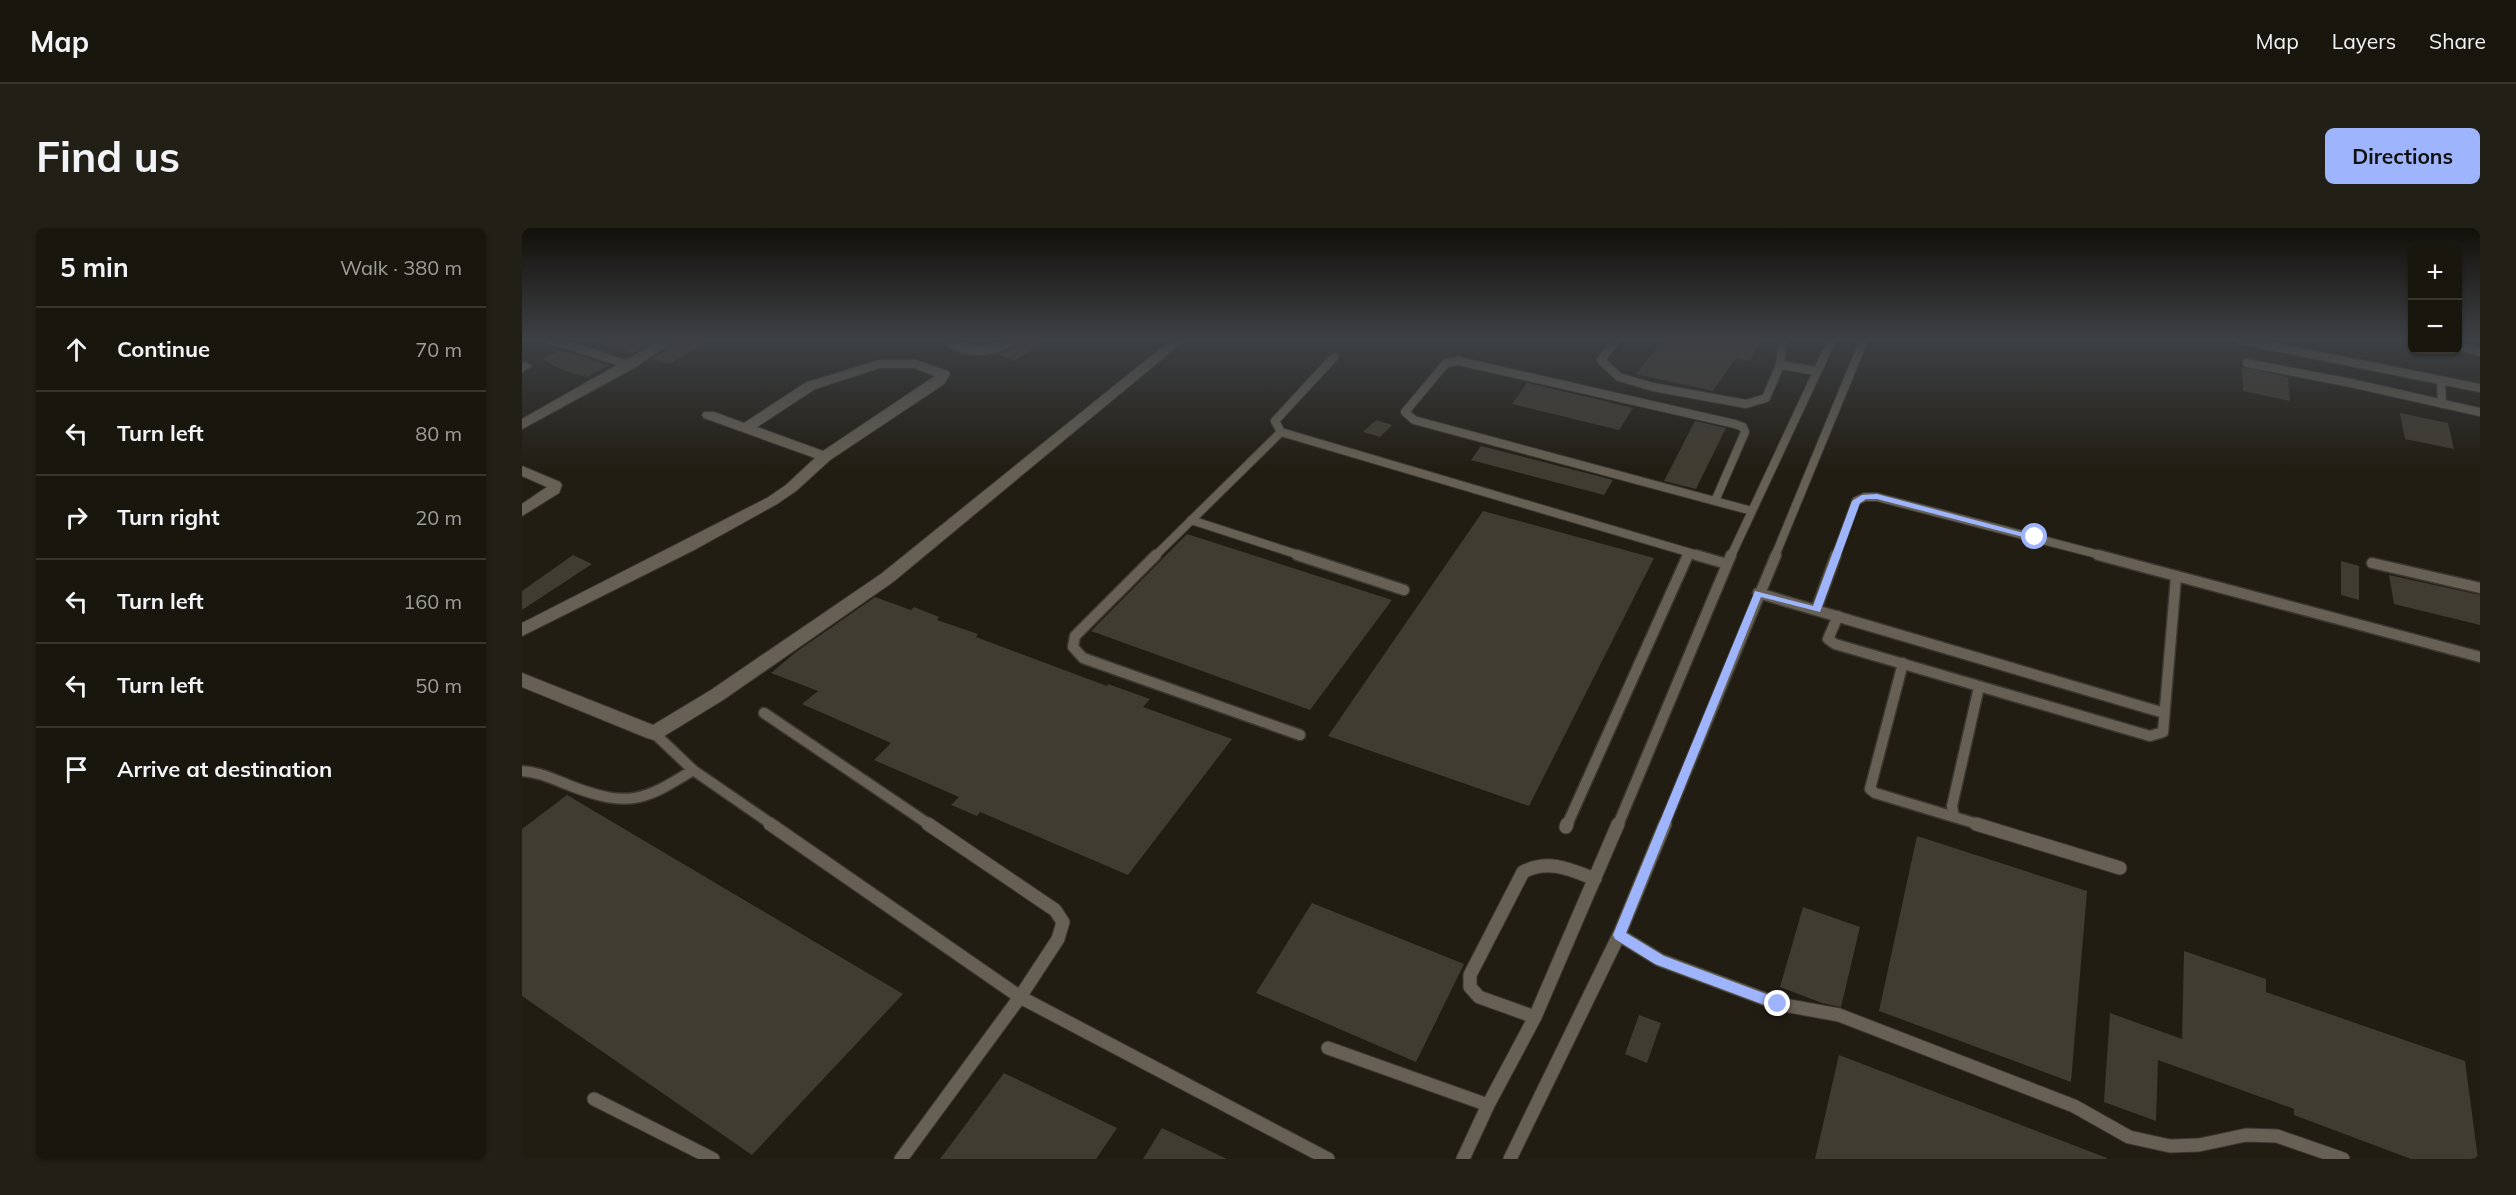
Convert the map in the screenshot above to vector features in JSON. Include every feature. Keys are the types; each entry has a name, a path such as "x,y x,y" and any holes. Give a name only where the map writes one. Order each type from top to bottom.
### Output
{"street":[{"path":"522,425 596,383"},
{"path":"746,428 817,383"},
{"path":"522,630 772,501 791,488 825,457 935,383"},
{"path":"522,680 654,733 727,688 887,578 1126,383"},
{"path":"709,415 825,457"},
{"path":"522,471 555,485 554,490 522,511"}],"lane":[{"path":"1310,383 1275,422 1281,432 1727,564"},
{"path":"1429,383 1406,412 1407,416 1414,420 1752,511"},
{"path":"1557,383 1743,427 1745,432 1715,501"},
{"path":"1641,383 1746,404 1766,398 1772,383"},
{"path":"1463,1159 1534,1017 1595,879 1727,564 1811,383"},
{"path":"1510,1159 1619,935 1846,383"},
{"path":"2354,383 2480,412"},
{"path":"2441,383 2442,404"},
{"path":"2455,383 2480,388"},
{"path":"1281,432 1075,636 1073,647 1083,658 1300,735"},
{"path":"1816,610 1856,501 1865,497 1877,497 2035,537 2176,577 2480,657"},
{"path":"1191,520 1404,590"},
{"path":"1566,827 1689,553"},
{"path":"2372,563 2480,588"},
{"path":"1838,616 1828,639 1830,642 2150,736 2163,732 2176,577"},
{"path":"1758,593 2164,713"},
{"path":"1903,663 1869,789 1875,793 2120,868"},
{"path":"1954,817 1952,806 1979,687"},
{"path":"764,713 1055,910 1063,922 1058,939 1020,997 901,1159"},
{"path":"654,733 693,770 1020,997 1328,1159"},
{"path":"522,771 535,772 614,800 633,801 652,795 693,770"},
{"path":"1534,1017 1479,997 1470,987 1470,975 1523,872 1536,864 1551,863 1595,879"},
{"path":"1619,935 1660,960 1778,1004 1839,1015 2074,1106 2129,1137 2170,1146 2199,1145 2246,1136 2277,1136 2343,1159"},
{"path":"1328,1048 1488,1105"},
{"path":"594,1099 713,1159"}],"building":[{"path":"1529,383 1633,408 1619,430 1512,404"},
{"path":"1679,383 1718,383 1713,391"},
{"path":"2243,383 2289,383 2290,401 2243,391"},
{"path":"2400,413 2448,423 2454,449 2405,439"},
{"path":"1376,420 1392,425 1380,437 1363,432"},
{"path":"1695,421 1726,428 1696,489 1664,481"},
{"path":"1481,446 1613,480 1604,495 1471,460"},
{"path":"1483,511 1654,558 1529,806 1328,736"},
{"path":"1187,534 1392,600 1310,710 1091,631"},
{"path":"573,555 592,564 522,610 522,591"},
{"path":"2341,561 2359,566 2359,600 2341,595"},
{"path":"2389,575 2480,595 2480,625 2394,604"},
{"path":"875,597 911,610 914,607 939,617 937,620 978,634 976,637 1107,686 1108,684 1150,699 1143,707 1232,739 1128,875 980,812 977,816 951,805 959,797 874,760 891,743 802,704 818,691 771,673 796,652"},
{"path":"567,795 903,994 752,1155 522,996 522,829"},
{"path":"1917,836 2087,891 2071,1082 1879,1011"},
{"path":"1312,903 1464,964 1416,1062 1256,993"},
{"path":"1803,907 1860,927 1841,1007 1822,1003 1780,987"},
{"path":"2184,951 2266,979 2266,992 2465,1061 2478,1159 2411,1159 2294,1115 2294,1109 2158,1060 2156,1121 2104,1102 2110,1013 2182,1039"},
{"path":"1639,1015 1661,1023 1647,1063 1625,1054"},
{"path":"1839,1055 2107,1158 2107,1159 1815,1159"},
{"path":"1004,1073 1117,1128 1096,1159 940,1159"},
{"path":"1162,1128 1227,1159 1143,1159"}],"route":[{"path":"1778,1004 1660,960 1619,935 1758,593 1816,610 1856,501 1865,497 1877,497 2035,537"}]}
